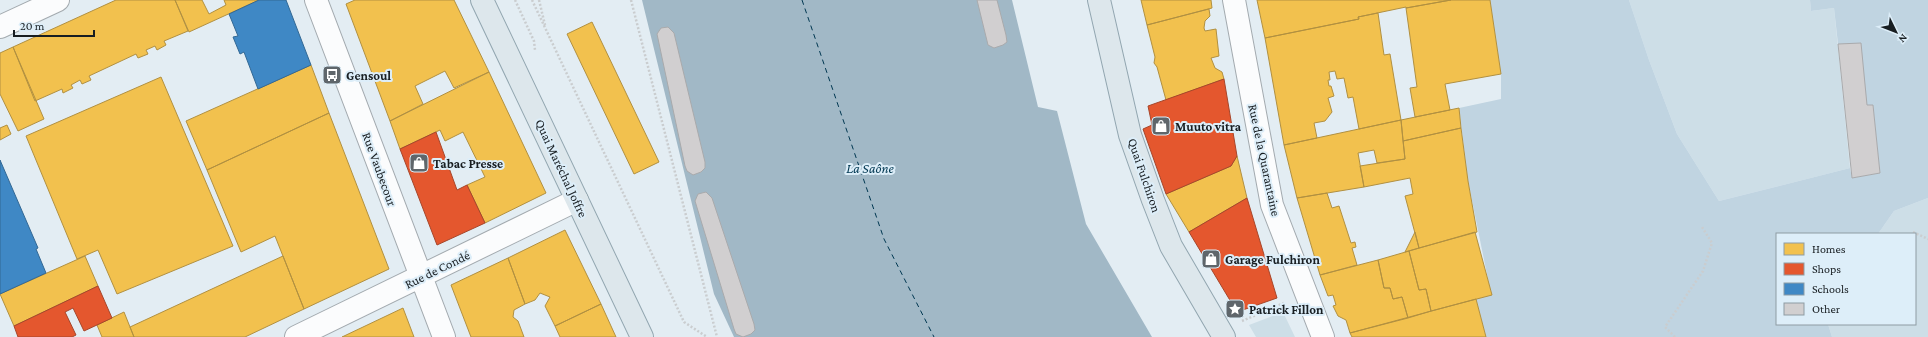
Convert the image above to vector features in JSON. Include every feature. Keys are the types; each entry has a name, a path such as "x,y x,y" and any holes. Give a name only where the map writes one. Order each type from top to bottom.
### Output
{"main road":[{"name":"Quai Maréchal Joffre","path":"482,0 642,337"},
{"name":"Quai Fulchiron","path":"1099,0 1130,135 1153,200 1171,246 1224,337"}],"street":[{"path":"0,27 58,0"},
{"name":"Rue Vaubecour","path":"316,0 444,337"},
{"name":"Rue de la Quarantaine","path":"1234,0 1272,205 1323,337"},
{"name":"Rue de Condé","path":"296,337 577,200"}],"path":[{"path":"532,0 684,322 707,337"},
{"path":"539,0 546,31"},
{"path":"632,0 717,337"},
{"path":"1675,337 1666,327 1703,271 1712,243 1702,227"},
{"path":"1916,233 1928,239"},
{"path":"1260,313 1280,304"}],"shaded area":[{"path":"1490,0 1629,0 1649,60 1677,134 1719,201 1850,168 1852,178 1880,173 1873,105 1867,105 1838,44 1834,8 1811,11 1810,0 1928,0 1928,198 1894,211 1879,233 1776,233 1776,325 1828,325 1832,337 1486,337 1476,299 1491,294 1468,181 1459,108 1501,99 1501,74"},
{"path":"1629,0 1810,0 1811,11 1834,8 1850,168 1719,201 1677,134 1649,60"},
{"path":"1928,198 1928,337 1832,337 1828,325 1916,325 1916,233 1879,233 1894,211"},
{"path":"1283,312 1295,337 1256,337 1249,325"}],"water":[{"name":"La Saône","path":"642,0 1012,0 1038,107 1057,111 1086,224 1152,337 734,337 714,294"}],"building: Homes":[{"path":"116,0 175,0 188,31 164,41 166,45 157,50 155,46 146,50 148,54 138,58 136,54 89,76 91,80 82,84 80,80 71,85 73,88 63,93 62,89 35,101 13,47"},
{"path":"175,0 202,0 209,14 226,5 224,0 259,0 189,32"},
{"path":"355,0 454,0 489,72 454,88 445,71 415,86 423,104 390,121 346,4"},
{"path":"1141,0 1211,0 1212,8 1147,25"},
{"path":"1257,0 1451,0 1406,7 1358,17 1359,19 1265,38"},
{"path":"1451,0 1490,0 1501,74 1445,84 1450,110 1415,117 1410,88 1417,87 1406,8"},
{"path":"1209,9 1210,16 1205,21 1204,28 1205,31 1216,29 1219,56 1211,58 1215,68 1222,72 1224,79 1166,100 1157,67 1154,63 1155,57 1147,25"},
{"path":"1378,13 1384,55 1390,54 1401,120 1359,129 1353,97 1348,98 1344,78 1337,79 1335,71 1329,72 1329,86 1331,86 1334,96 1328,98 1332,112 1325,121 1314,123 1317,138 1284,145 1265,38 1359,19 1358,17"},
{"path":"592,22 659,162 634,174 567,34"},
{"path":"13,47 44,119 18,131 0,94 0,53"},
{"path":"311,65 329,113 207,170 186,121"},
{"path":"489,72 546,193 485,223 467,185 485,177 463,132 445,141 440,130 400,149 390,121"},
{"path":"161,77 233,246 117,294 98,250 77,259 26,136"},
{"path":"1459,108 1461,128 1403,141 1401,120"},
{"path":"329,113 389,269 304,309 275,236 241,252 207,170"},
{"path":"1401,120 1405,159 1377,163 1374,150 1358,153 1364,187 1297,198 1284,145"},
{"path":"7,125 11,134 0,140 0,128"},
{"path":"1461,128 1477,232 1419,248 1405,196 1413,194 1410,178 1364,187 1360,166 1405,159 1403,141"},
{"path":"1237,156 1247,198 1189,232 1166,194 1231,166"},
{"path":"1327,193 1332,208 1339,206 1351,243 1355,242 1356,247 1352,248 1357,265 1320,275 1297,198"},
{"path":"565,230 601,304 555,326 545,306 550,297 540,293 535,300 525,304 508,258"},
{"path":"1415,232 1419,248 1405,252"},
{"path":"1475,232 1492,295 1431,311 1426,289 1419,290 1409,251"},
{"path":"1409,251 1419,290 1426,289 1431,311 1408,318 1402,297 1393,299 1390,288 1384,288 1378,260"},
{"path":"85,256 98,286 14,326 0,294"},
{"path":"283,256 304,309 245,337 134,337 130,327"},
{"path":"508,258 525,304 514,310 513,317 518,321 524,337 471,337 451,285"},
{"path":"1378,260 1384,288 1390,288 1393,299 1402,297 1408,318 1350,333 1346,320 1338,316 1333,306 1336,305 1333,295 1328,296 1320,275"},
{"path":"1476,299 1486,337 1352,337 1350,333"},
{"path":"601,304 616,337 560,337 555,326"},
{"path":"403,308 414,337 342,337"},
{"path":"124,312 134,337 102,337 97,325"}],"building: Shops":[{"path":"1224,79 1237,156 1231,166 1166,194 1143,129 1152,125 1148,106"},
{"path":"436,132 457,190 467,185 485,223 437,245 400,149"},
{"path":"1247,198 1277,298 1237,312 1189,232"},
{"path":"98,286 112,318 84,331 73,308 65,312 76,335 72,337 18,337 14,326"}],"building: Schools":[{"path":"259,0 286,0 311,65 258,89 244,52 240,54 233,37 238,36 229,14"},
{"path":"0,160 38,248 36,249 46,273 0,294"}],"building: Other":[{"path":"977,0 997,0 1007,42 1003,45 994,48 988,45"},
{"path":"668,27 674,33 705,162 705,168 701,172 693,175 687,171 685,166 657,34 661,28"},
{"path":"1861,43 1867,105 1873,105 1880,173 1852,178 1838,44"},
{"path":"706,192 712,198 754,324 755,330 751,334 743,337 736,334 734,329 695,201 698,194"}],"ferry route":[{"path":"802,0 884,239 934,337"}],"place":[{"name":"Gensoul","path":"332,75"},
{"name":"Muuto vitra","path":"1161,126"},
{"name":"Tabac Presse","path":"419,163"},
{"name":"Garage Fulchiron","path":"1211,259"},
{"name":"Patrick Fillon","path":"1235,309"}]}
